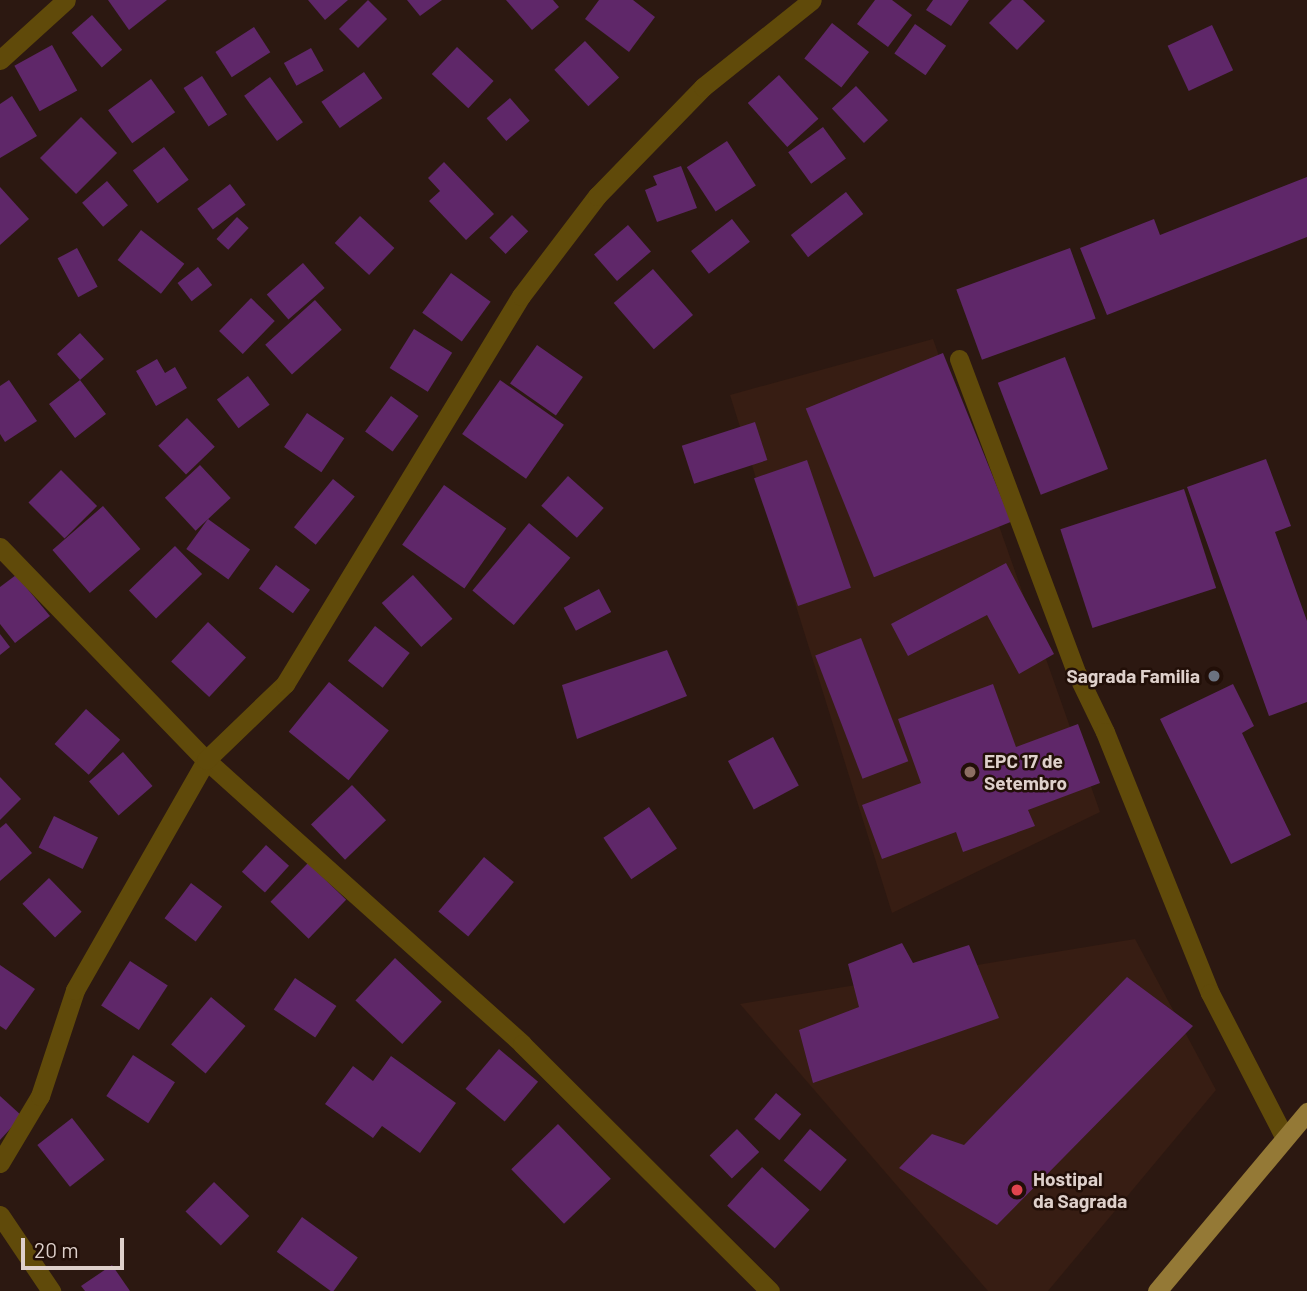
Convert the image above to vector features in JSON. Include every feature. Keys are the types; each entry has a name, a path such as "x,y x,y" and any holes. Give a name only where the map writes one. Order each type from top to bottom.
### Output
{"main road":[{"path":"1160,1289 1307,1112"}],"street":[{"path":"0,60 66,0"},
{"path":"0,1163 40,1096 75,990 206,760 285,684 521,296 597,196 703,87 812,0"},
{"path":"959,359 1077,674 1105,732 1189,943 1285,1138"},
{"path":"0,547 206,760 522,1044 770,1291"},
{"path":"0,1215 51,1291"}],"shaded area":[{"path":"933,339 1100,812 892,913 730,395"},
{"name":"Hostipal da Sagrada","path":"1135,939 1216,1090 1048,1291 988,1291 740,1004"}],"building":[{"path":"108,0 167,0 129,30"},
{"path":"308,0 348,0 325,20"},
{"path":"368,0 387,19 358,48 339,29"},
{"path":"407,0 442,0 420,16"},
{"path":"506,0 553,0 559,7 532,30"},
{"path":"599,0 633,0 655,17 629,52 585,19"},
{"path":"875,0 892,0 912,15 888,47 857,24"},
{"path":"933,0 969,0 951,26 926,10"},
{"path":"1012,0 1023,0 1045,21 1017,50 989,23"},
{"path":"92,15 122,50 102,67 72,33"},
{"path":"832,23 869,52 841,87 804,58"},
{"path":"915,24 946,46 925,75 894,53"},
{"path":"1212,25 1233,70 1189,91 1168,46"},
{"path":"254,27 270,52 232,77 215,52"},
{"path":"585,41 619,78 588,106 554,70"},
{"path":"52,45 77,90 40,111 14,66"},
{"path":"457,47 494,81 468,108 432,74"},
{"path":"311,48 324,71 296,86 284,63"},
{"path":"364,72 382,98 340,128 321,102"},
{"path":"779,75 818,119 787,147 748,103"},
{"path":"202,76 227,115 209,127 184,88"},
{"path":"270,77 303,122 277,141 244,96"},
{"path":"151,79 175,112 132,143 108,110"},
{"path":"856,86 888,120 864,143 832,109"},
{"path":"12,96 37,136 0,158 0,104"},
{"path":"510,98 530,121 506,141 487,118"},
{"path":"81,117 117,153 76,194 40,158"},
{"path":"823,127 846,159 811,184 788,152"},
{"path":"727,141 756,185 716,212 687,167"},
{"path":"164,147 189,180 158,203 133,170"},
{"path":"444,162 494,214 466,240 429,201 440,191 428,178"},
{"path":"681,166 697,208 657,222 645,190 657,185 653,176"},
{"path":"1307,177 1307,237 1107,315 1080,248 1154,219 1160,235"},
{"path":"107,181 128,205 103,227 82,203"},
{"path":"230,184 246,205 213,229 197,209"},
{"path":"0,187 29,219 0,245"},
{"path":"846,192 863,214 808,257 791,235"},
{"path":"512,215 528,231 506,254 489,238"},
{"path":"360,216 394,248 369,275 335,243"},
{"path":"237,217 249,228 228,250 217,239"},
{"path":"732,219 750,242 709,274 691,251"},
{"path":"628,225 651,251 617,281 594,255"},
{"path":"141,230 184,264 161,294 118,260"},
{"path":"77,248 98,287 78,297 58,258"},
{"path":"1070,248 1096,318 982,360 956,289"},
{"path":"303,263 325,288 288,319 267,294"},
{"path":"198,267 212,285 192,301 178,283"},
{"path":"653,269 693,315 654,349 614,303"},
{"path":"451,273 491,302 462,341 422,313"},
{"path":"251,298 275,321 243,354 219,331"},
{"path":"315,300 342,330 292,375 265,345"},
{"path":"414,329 452,353 428,392 390,368"},
{"path":"80,333 104,359 80,380 57,354"},
{"path":"537,345 583,377 556,416 510,384"},
{"path":"943,353 1011,522 874,577 806,408"},
{"path":"1065,357 1108,469 1041,495 998,383"},
{"path":"157,359 165,373 175,367 187,388 156,406 136,371"},
{"path":"248,376 270,405 239,428 217,399"},
{"path":"9,380 37,421 5,442 0,434 0,386"},
{"path":"80,380 106,414 75,438 49,404"},
{"path":"500,380 564,425 526,479 462,434"},
{"path":"391,396 419,416 393,452 365,432"},
{"path":"307,413 344,438 321,472 284,447"},
{"path":"187,418 215,447 186,475 158,446"},
{"path":"755,422 767,460 694,484 682,446"},
{"path":"1266,459 1291,526 1275,532 1307,621 1307,702 1269,716 1187,487"},
{"path":"807,460 851,588 798,606 754,478"},
{"path":"200,465 231,498 196,531 165,498"},
{"path":"61,470 97,506 65,539 28,503"},
{"path":"568,476 604,508 577,538 541,506"},
{"path":"333,479 355,497 316,545 294,527"},
{"path":"444,485 506,529 464,588 402,545"},
{"path":"1184,489 1216,588 1093,628 1060,529"},
{"path":"103,506 140,549 90,593 52,550"},
{"path":"208,519 250,550 228,579 186,549"},
{"path":"529,523 570,558 514,625 472,590"},
{"path":"175,546 202,574 156,619 129,590"},
{"path":"1006,563 1054,654 1019,674 987,615 908,656 891,624"},
{"path":"276,565 310,590 293,613 259,588"},
{"path":"16,575 50,616 15,643 0,624 0,587"},
{"path":"413,575 452,619 421,647 382,603"},
{"path":"599,589 611,612 576,631 564,608"},
{"path":"208,622 246,657 209,697 171,661"},
{"path":"375,626 410,653 383,688 348,661"},
{"path":"0,634 10,647 0,655"},
{"path":"861,638 908,761 863,779 815,656"},
{"path":"667,650 687,696 577,739 562,685"},
{"path":"329,682 389,730 349,780 289,732"},
{"path":"993,684 1016,747 1078,724 1100,783 1028,810 1035,826 963,852 956,832 882,859 862,805 921,783 898,719"},
{"path":"1233,684 1254,726 1242,733 1291,835 1231,864 1160,719"},
{"path":"86,709 120,740 89,775 55,744"},
{"path":"773,737 799,786 754,810 728,761"},
{"path":"123,752 153,786 119,815 89,782"},
{"path":"0,777 21,799 0,820"},
{"path":"352,785 386,820 345,860 311,825"},
{"path":"649,807 677,848 631,879 603,838"},
{"path":"54,816 98,837 83,869 39,847"},
{"path":"6,823 32,853 0,881 0,828"},
{"path":"266,845 289,866 265,892 242,872"},
{"path":"484,857 514,882 468,936 438,911"},
{"path":"308,863 346,900 309,939 270,902"},
{"path":"49,878 82,912 55,938 22,904"},
{"path":"191,883 222,906 196,942 165,918"},
{"path":"902,943 913,963 969,945 999,1018 813,1083 799,1030 859,1007 848,964"},
{"path":"395,958 442,1002 402,1044 355,1000"},
{"path":"130,961 168,986 139,1030 101,1005"},
{"path":"0,965 35,989 6,1030 0,1026"},
{"path":"1127,977 1193,1026 997,1225 899,1168 932,1134 964,1145"},
{"path":"295,978 336,1006 315,1037 274,1010"},
{"path":"211,997 245,1026 206,1073 171,1044"},
{"path":"499,1049 538,1082 505,1122 466,1089"},
{"path":"133,1055 175,1082 148,1123 106,1096"},
{"path":"391,1056 456,1103 420,1153 382,1126 373,1138 325,1104 353,1066 373,1081"},
{"path":"776,1093 801,1114 779,1140 754,1119"},
{"path":"0,1096 22,1116 0,1140"},
{"path":"72,1118 105,1160 70,1187 37,1145"},
{"path":"558,1124 611,1179 564,1224 511,1169"},
{"path":"737,1129 759,1152 732,1178 710,1155"},
{"path":"810,1129 847,1160 820,1191 784,1160"},
{"path":"762,1167 810,1210 775,1248 727,1206"},
{"path":"214,1182 249,1216 221,1246 186,1211"},
{"path":"302,1217 358,1258 334,1291 331,1291 277,1252"},
{"path":"112,1265 130,1291 85,1291 81,1286"}],"place":[{"name":"Sagrada Familia","path":"1214,676"},
{"name":"EPC 17 de Setembro","path":"970,772"},
{"name":"Hostipal da Sagrada","path":"1017,1190"}]}
